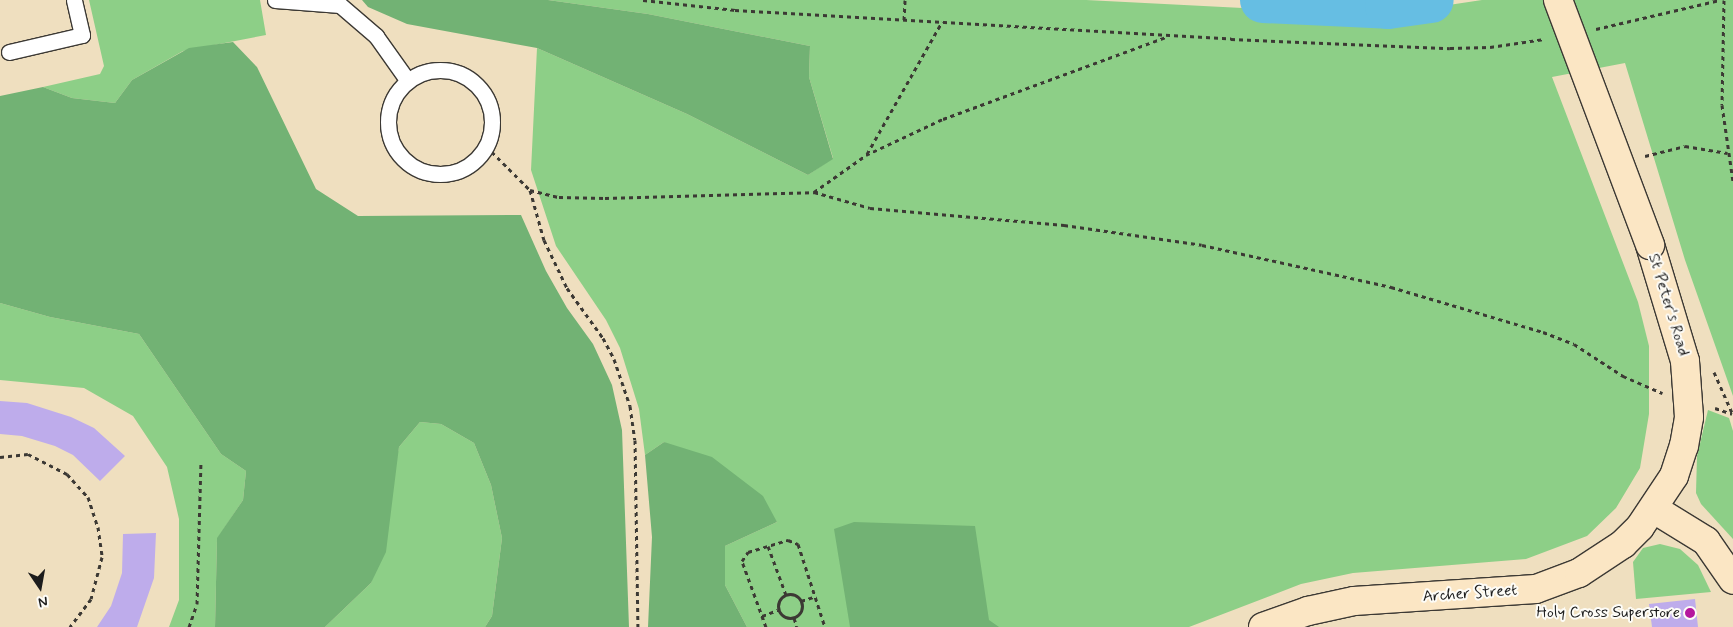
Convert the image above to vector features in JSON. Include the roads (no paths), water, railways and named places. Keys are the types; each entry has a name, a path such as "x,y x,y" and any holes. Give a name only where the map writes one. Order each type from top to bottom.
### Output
{"main road":[{"name":"St Peter's Road","path":"1558,0 1650,245 1679,336 1688,376 1699,406 1688,433 1680,462 1654,509"},
{"path":"1654,509 1691,529 1706,542 1733,580"},
{"name":"Archer Street","path":"1263,627 1308,611 1354,601 1536,589 1579,573 1600,561 1622,544 1654,509"}],"lane":[{"path":"9,52 82,35 74,0"},
{"path":"275,0 340,5 376,36 408,81"},
{"path":"442,70 459,73 474,82 485,96 492,112 492,130 486,146 475,160 447,173 420,170 409,163 396,148 389,129 392,102 408,81 424,72 442,70"}],"waterway":[{"path":"1263,0 1388,6 1431,0"}],"place":[{"name":"Holy Cross Superstore","path":"1690,613"}]}
